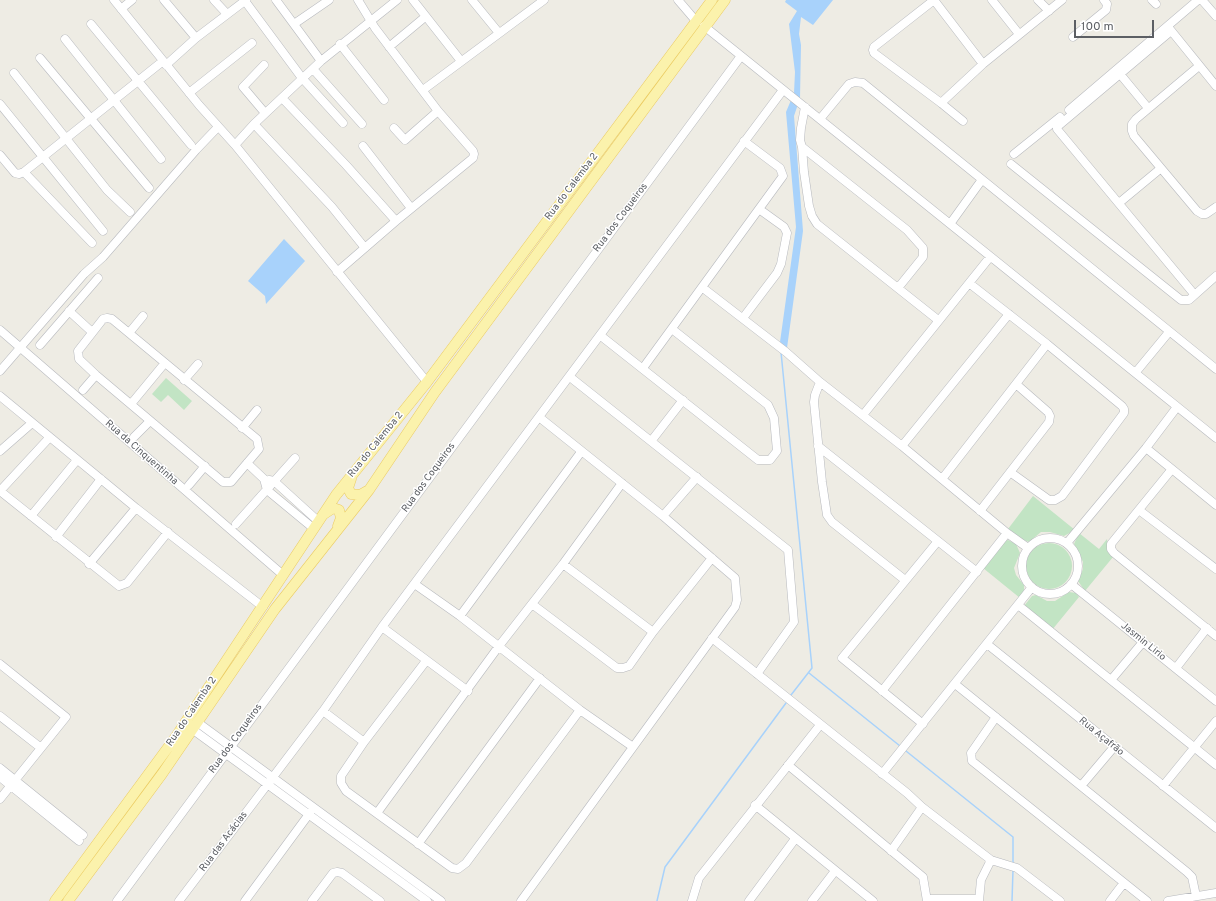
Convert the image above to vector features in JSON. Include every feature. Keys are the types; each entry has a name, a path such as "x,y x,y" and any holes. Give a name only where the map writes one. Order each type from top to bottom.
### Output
{"main road":[{"name":"Rua do Calemba 2","path":"68,901 162,774 275,610 369,490 435,392 700,24 712,0"},
{"name":"Rua do Calemba 2","path":"55,901 175,738 263,607 318,521 352,475 427,382 700,24 725,0"},
{"path":"352,475 348,488 351,494 360,495 369,490"},
{"path":"318,521 333,508 339,510 341,518 338,528"}],"street":[{"path":"114,0 189,93 235,145 427,382"},
{"path":"121,9 132,0"},
{"path":"164,0 196,38"},
{"path":"214,0 227,14"},
{"path":"0,154 15,173 19,174 24,172 138,81 164,63 245,0 302,78 343,124"},
{"path":"276,0 321,61"},
{"path":"294,24 329,0"},
{"path":"337,272 411,208 473,158 474,154 438,111 389,47 358,0"},
{"path":"235,145 254,124 302,78 340,44 396,0"},
{"path":"413,0 461,61"},
{"path":"472,0 499,33"},
{"path":"423,90 544,0"},
{"path":"678,0 700,24 1136,372 1216,438"},
{"path":"963,121 874,53 874,47 934,0 983,64"},
{"path":"992,0 1019,34"},
{"path":"1038,0 1049,11"},
{"path":"941,103 983,64 1062,0"},
{"path":"1073,37 1106,10 1107,4 1104,0"},
{"path":"1194,294 1057,129 1057,127 1120,74 1198,0"},
{"path":"1202,0 1216,15"},
{"path":"389,47 425,17"},
{"path":"91,24 191,145"},
{"path":"1169,28 1216,86"},
{"path":"1014,154 1169,28"},
{"path":"66,40 161,159"},
{"path":"189,93 252,43"},
{"path":"340,44 384,100"},
{"name":"Rua dos Coqueiros","path":"117,901 741,56"},
{"path":"40,58 149,188"},
{"path":"264,65 242,87 266,113"},
{"path":"1199,66 1148,108 1132,124 1132,131 1134,136 1160,169 1197,211 1206,214 1216,207"},
{"path":"313,69 362,124"},
{"path":"14,73 107,190 130,212"},
{"path":"1120,74 1148,108"},
{"path":"820,119 849,84 860,82 1216,369"},
{"name":"Rua das Acácias","path":"179,901 323,711 382,628 416,585 744,140 783,90"},
{"path":"282,98 346,165 396,221"},
{"path":"799,102 801,128 800,140 812,216 818,224 938,320"},
{"path":"0,104 103,231"},
{"path":"394,128 405,140 438,111"},
{"path":"254,124 332,207 365,248"},
{"path":"0,371 88,269 103,257 196,150 218,127"},
{"path":"643,368 703,288 783,174 780,168 744,140"},
{"path":"363,146 411,208"},
{"path":"802,147 907,230 923,248 923,257 898,288"},
{"path":"1011,164 1181,300 1186,301 1216,276"},
{"path":"1119,203 1160,169"},
{"path":"24,172 92,243"},
{"path":"950,224 981,181"},
{"path":"743,318 777,273 781,264 787,233 784,227 759,209"},
{"path":"863,415 990,257"},
{"path":"40,345 98,278"},
{"path":"969,283 1048,344 1122,406 1124,413 1067,490 1055,500 1049,500 1010,472"},
{"path":"703,288 783,349 820,382 902,446 1007,534 1028,548"},
{"path":"69,311 92,332"},
{"path":"902,446 1009,314"},
{"path":"129,333 144,316"},
{"path":"103,319 112,319 129,333 164,364 257,439 259,449 231,482 223,482 79,359 78,351 103,319"},
{"path":"601,336 758,460 770,460 777,451 774,418 768,405 672,329"},
{"name":"Rua da Cinquentinha","path":"0,330 283,575"},
{"path":"1136,372 1169,332"},
{"path":"942,479 1048,344"},
{"path":"132,404 164,364"},
{"path":"184,380 198,364"},
{"path":"83,390 96,375"},
{"path":"570,376 788,550 794,622 757,674"},
{"path":"820,382 814,402 824,500 827,515 832,522 905,580"},
{"path":"980,511 1049,422 1050,416 1048,412 1016,384"},
{"path":"0,396 49,438 136,508 263,607"},
{"path":"652,440 683,400"},
{"path":"1067,543 1146,448 1177,407"},
{"path":"242,428 257,410"},
{"path":"521,901 735,607 737,600 735,578 663,516 539,417"},
{"path":"134,437 150,420"},
{"path":"0,450 32,423"},
{"path":"49,438 0,491 89,564 117,586 123,586 168,532"},
{"path":"818,446 977,572"},
{"path":"1146,448 1216,505"},
{"path":"460,616 581,452"},
{"path":"236,524 295,458"},
{"path":"31,516 78,460"},
{"path":"247,463 264,480 267,490 318,521"},
{"path":"189,485 205,466"},
{"path":"1172,469 1111,544 1111,549 1216,636"},
{"path":"663,516 697,477"},
{"path":"56,537 101,479"},
{"path":"264,480 274,481 318,521"},
{"path":"377,813 468,691 499,646 563,564 622,483"},
{"path":"89,564 136,508"},
{"path":"1139,510 1216,569"},
{"path":"882,691 1007,534"},
{"path":"1046,538 1055,538 1067,543 1077,561 1077,570 1071,584 1065,589 1050,594 1041,592 1032,587 1024,576 1022,567 1028,548 1039,540 1046,538"},
{"path":"923,724 842,658 938,541"},
{"path":"532,604 620,669 629,666 653,632 712,558"},
{"path":"563,564 653,632"},
{"name":"Jasmin Lirio","path":"1071,584 1216,701"},
{"path":"416,585 460,616 580,710 633,747"},
{"path":"882,774 1032,587"},
{"path":"1018,605 1216,765"},
{"path":"382,628 468,691"},
{"path":"1176,668 1207,628"},
{"path":"712,638 882,774 922,808 991,860 1017,868 1060,901"},
{"path":"1111,680 1143,642"},
{"name":"Rua Açafrão","path":"987,644 1216,828"},
{"path":"426,661 364,742 341,776 341,783 346,791 449,867 455,869 463,866 580,710"},
{"path":"0,664 66,717 0,799"},
{"path":"418,844 540,678"},
{"path":"955,684 1187,872 1192,877 1196,896"},
{"path":"323,711 364,742"},
{"path":"0,716 41,748"},
{"path":"996,717 971,753 972,761 1123,884 1147,901"},
{"path":"1163,786 1216,721"},
{"path":"195,725 438,900"},
{"path":"692,901 699,878 755,805 820,725"},
{"path":"1081,786 1114,747"},
{"path":"788,765 923,877 927,900 979,900 981,880 991,860"},
{"path":"0,768 13,783 81,838"},
{"path":"0,777 13,783"},
{"path":"755,805 873,901"},
{"path":"891,850 922,808"},
{"path":"245,901 311,810"},
{"path":"311,810 427,901"},
{"path":"749,901 795,839"},
{"path":"812,901 835,871"},
{"path":"312,901 333,873 337,872 342,872 380,901"},
{"path":"1110,901 1123,884"},
{"path":"1168,901 1216,893"}],"green space":[{"path":"166,378 192,401 184,410 168,395 161,402 152,394"},
{"path":"1033,496 1075,530 1064,536 1050,532 1041,532 1029,542 1021,539 1008,529"},
{"path":"1079,533 1099,549 1107,539 1108,548 1113,557 1085,591 1078,581 1083,569 1083,562 1074,544"},
{"path":"1008,540 1016,544 1020,553 1014,568 1016,575 1024,585 1024,590 1020,598 983,568 1004,541"},
{"path":"1045,543 1053,543 1062,547 1068,553 1072,566 1068,579 1062,585 1053,589 1045,589 1036,585 1030,579 1026,570 1026,562 1030,553 1036,547"},
{"path":"1069,592 1076,593 1079,597 1052,630 1024,606 1032,596 1036,595 1047,601 1055,601"}],"water":[{"path":"786,0 833,0 813,25 801,17 799,34 801,45 800,98 794,116 803,231 787,348 780,342 796,227 786,112 794,93 795,72 789,24 797,11 785,2"},
{"path":"284,239 305,261 266,304 265,296 248,281"}],"waterway":[{"path":"781,352 812,668 791,695"},
{"path":"809,673 900,746"},
{"path":"657,901 665,867 786,703"},
{"path":"906,751 1013,837 1013,863"},
{"path":"1012,901 1013,870"}]}
